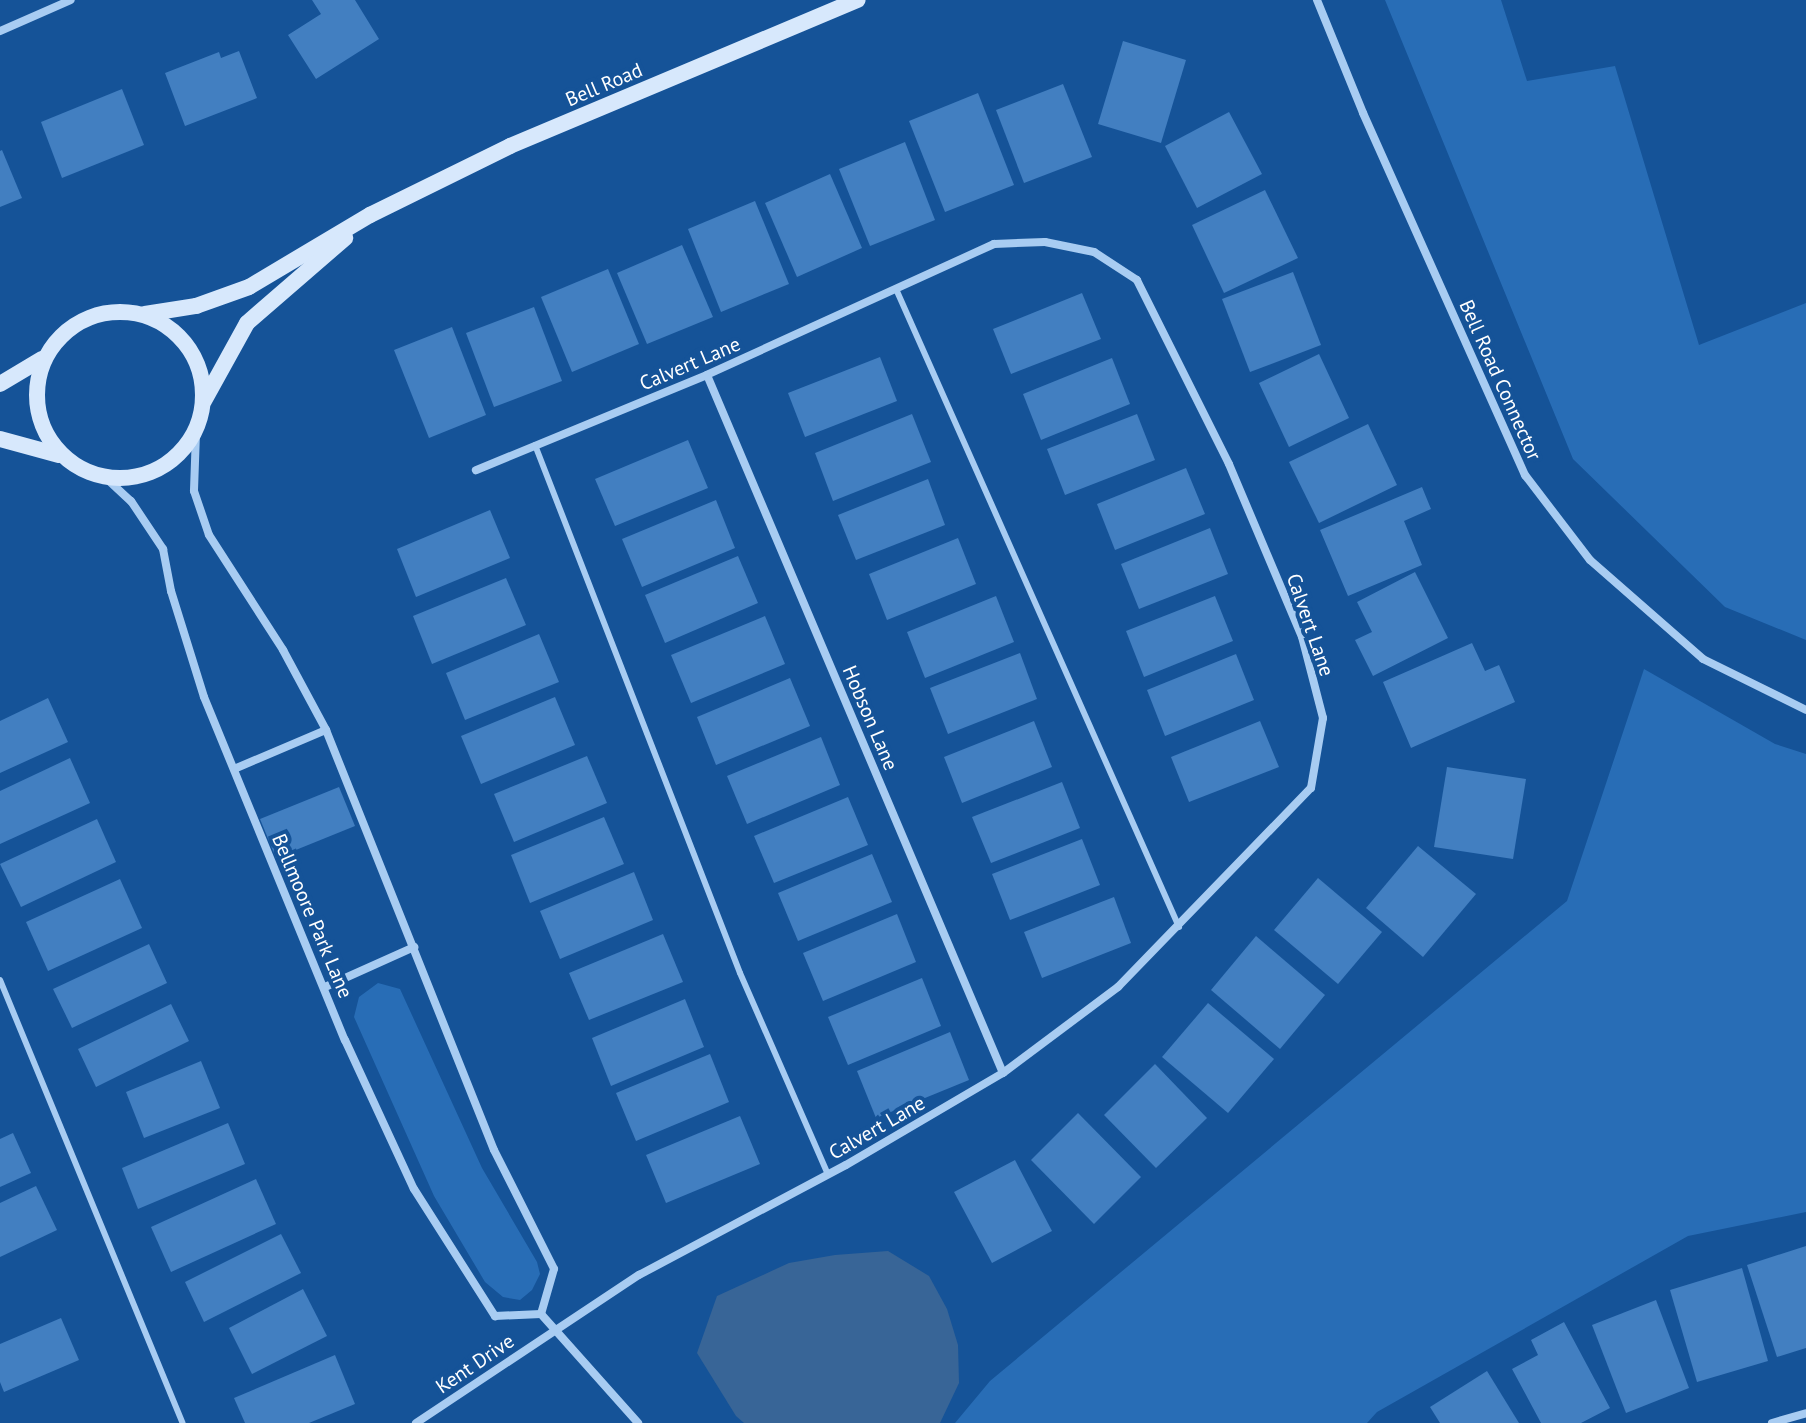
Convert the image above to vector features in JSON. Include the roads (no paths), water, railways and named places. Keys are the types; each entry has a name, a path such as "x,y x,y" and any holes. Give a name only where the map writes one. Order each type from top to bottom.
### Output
{"street":[{"path":"0,31 71,0"},
{"name":"Bell Road Connector","path":"1317,0 1363,113 1525,475 1590,560 1703,659 1806,710"},
{"name":"Bell Road","path":"0,384 42,359 68,327 105,311 145,314 196,306 249,287 370,215 510,146 847,2"},
{"name":"Bell Road","path":"107,479 143,477 174,460 196,433 204,401 247,323 370,215"},
{"name":"Calvert Lane","path":"476,470 707,375 994,244 1045,242 1094,252 1137,280 1229,464 1302,637 1323,718 1311,788 1118,987 1003,1073 828,1174 639,1275 553,1331"},
{"name":"Bell Road","path":"145,314 190,347 204,401"},
{"path":"42,359 36,409 59,455"},
{"name":"Hobson Lane","path":"707,375 1003,1073"},
{"path":"196,433 194,491 209,535 283,650 326,730 494,1150 554,1269 541,1314 638,1423"},
{"path":"0,439 59,455 107,479"},
{"name":"Bellmoore Park Lane","path":"107,479 131,501 163,549 171,591 204,697 325,987 414,1189 495,1316 541,1314"},
{"path":"234,769 326,730"},
{"path":"325,987 414,947"},
{"name":"Kent Drive","path":"416,1423 553,1331"},
{"path":"1772,1423 1806,1413"}],"lane":[{"path":"896,289 1179,927"},
{"path":"535,445 740,973 828,1174"},
{"path":"0,980 183,1423"}]}
